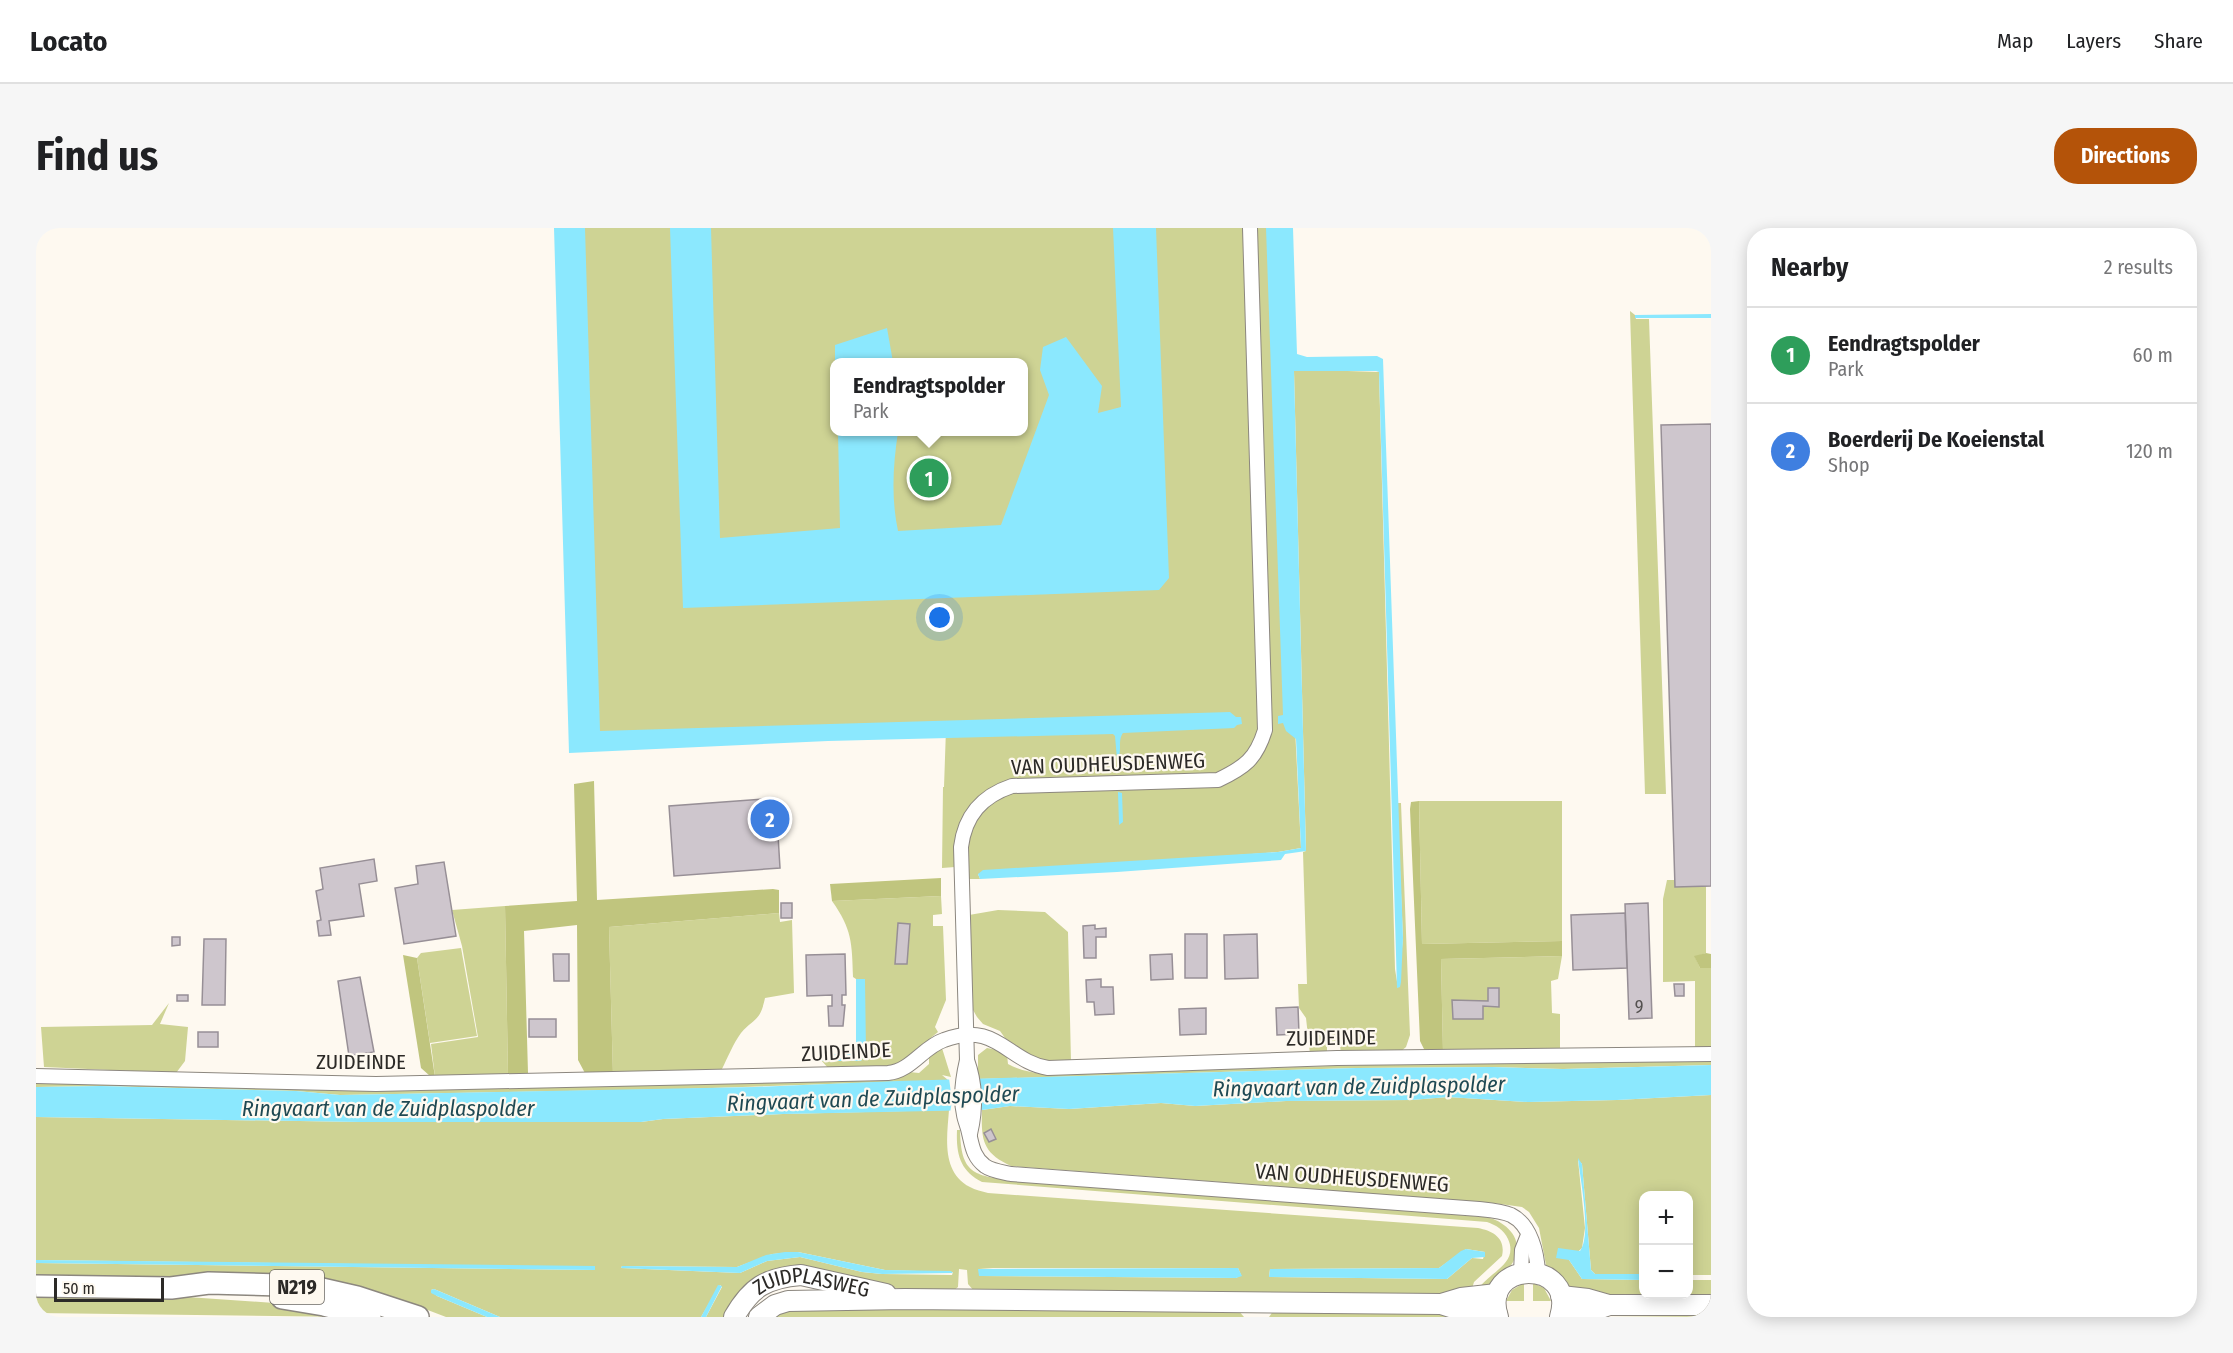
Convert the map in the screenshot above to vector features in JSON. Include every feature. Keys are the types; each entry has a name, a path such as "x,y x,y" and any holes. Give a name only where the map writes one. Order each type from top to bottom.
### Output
{"main road":[{"path":"1497,1316 1495,1304 1497,1294 1506,1280 1529,1273 1552,1281 1561,1310 1588,1299 1609,1305 1711,1305"},
{"name":"ZUIDPLASWEG","path":"734,1317 745,1299 761,1284 788,1276 801,1275 832,1281 905,1299"},
{"name":"N219","path":"36,1286 171,1288 209,1283 280,1285 322,1289 357,1297 418,1317"},
{"name":"N219","path":"171,1288 208,1295 277,1298 324,1305 370,1317"},
{"name":"ZUIDPLASWEG","path":"759,1317 775,1305 788,1300 905,1299 1255,1310 1441,1304 1461,1298 1497,1294"},
{"name":"ZUIDPLASWEG","path":"1441,1304 1463,1311 1497,1316"}],"street":[{"name":"VAN OUDHEUSDENWEG","path":"1250,228 1266,719 1260,745 1245,765 1218,780 1012,786 992,793 968,819 961,847 970,1143 984,1166 1011,1174 1479,1209 1514,1216 1536,1250 1529,1273"},
{"name":"ZUIDEINDE","path":"36,1076 376,1084 888,1073 900,1071 933,1045 945,1039 967,1035 993,1039 1037,1066 1048,1068 1337,1058 1711,1054"}],"green space":[{"path":"572,228 1270,228 1301,848 1278,852 978,874 980,879 969,879 968,866 942,868 946,729 589,742"},
{"path":"1630,311 1636,319 1649,319 1666,794 1645,794"},
{"path":"1294,371 1379,372 1395,969 1398,988 1403,938 1397,803 1401,803 1410,1035 1406,1047 1400,1052 1341,1054 1340,1045 1327,1045 1327,1053 1310,1054 1306,1018 1299,1008 1298,984 1307,984 1303,852 1306,851"},
{"path":"594,781 597,900 773,889 779,890 779,913 609,927 613,1075 586,1075 578,1060 577,925 524,931 528,1073 508,1075 505,906 577,901 574,784"},
{"path":"1419,801 1562,801 1562,941 1422,944"},
{"path":"1419,801 1422,944 1562,941 1562,956 1441,959 1443,1051 1425,1051 1420,1041 1410,809 1411,802"},
{"path":"941,878 941,896 832,901 830,884"},
{"path":"1667,880 1706,880 1706,953 1695,957 1700,968 1711,968 1711,1048 1695,1049 1695,981 1663,982 1663,899"},
{"path":"941,896 942,914 933,915 933,926 943,926 946,1000 935,1027 938,1032 899,1064 891,1067 829,1069 820,1059 823,1061 861,1061 865,980 853,977 850,937 844,920 832,901"},
{"path":"505,906 508,1075 435,1077 431,1044 478,1037 462,946 452,910"},
{"path":"998,910 1045,912 1068,932 1071,1062 1039,1061 1005,1038 1000,1031 983,1024 973,1010 969,915"},
{"path":"779,913 780,922 792,920 794,993 765,998 759,1016 741,1033 722,1069 613,1075 609,927"},
{"path":"461,948 477,1036 430,1043 417,958 421,953"},
{"path":"1711,954 1711,968 1700,968 1694,956"},
{"path":"403,955 417,958 435,1077 430,1076 421,1068"},
{"path":"1562,956 1558,979 1551,981 1552,1013 1560,1014 1560,1050 1443,1051 1441,959"},
{"path":"169,1003 160,1024 188,1027 185,1061 176,1073 44,1067 41,1027 152,1025"},
{"path":"942,1048 951,1077 942,1075 948,1080 683,1089 340,1095 296,1091 101,1086 36,1087 36,1082 358,1089 894,1078 909,1072 919,1073 929,1064 929,1056"},
{"path":"987,1048 1002,1051 1007,1055 1008,1064 1012,1066 1043,1074 1436,1063 1711,1060 1711,1065 1563,1069 1356,1068 978,1079 978,1055"},
{"path":"1711,1095 1711,1275 1693,1275 1693,1191 1639,1191 1639,1274 1595,1274 1591,1270 1582,1164 1578,1160 1585,1228 1582,1248 1569,1260 1582,1279 1639,1280 1639,1297 1605,1295 1566,1288 1546,1265 1539,1228 1529,1212 1522,1207 1011,1166 994,1156 989,1150 985,1144 982,1129 982,1110 1010,1106 1069,1109 1161,1103 1195,1106 1448,1097 1528,1102"},
{"path":"949,1110 947,1142 950,1163 954,1172 970,1187 988,1193 1478,1228 1497,1236 1502,1244 1502,1256 1474,1282 1471,1292 1403,1295 974,1291 968,1284 967,1270 959,1269 958,1287 953,1291 907,1290 824,1275 752,1281 742,1288 724,1317 706,1317 722,1287 720,1285 701,1317 500,1317 434,1289 431,1290 437,1296 487,1317 446,1317 378,1294 170,1280 36,1278 36,1263 595,1270 595,1267 36,1260 36,1117 360,1122 641,1122 783,1114","holes":["1466,1249 1485,1252 1483,1259 1472,1258 1447,1279 1269,1277 1270,1269 1439,1268","798,1252 885,1270 953,1272 952,1275 882,1274 862,1272 800,1257 767,1261 740,1273 621,1268 622,1266 737,1267 772,1254","1238,1268 1241,1275 1236,1278 979,1276 979,1269"]},
{"path":"957,1130 960,1130 963,1156 967,1164 972,1170 988,1177 1013,1181 1485,1217 1509,1229 1516,1240 1516,1254 1512,1264 1493,1284 1479,1288 1507,1261 1510,1255 1506,1236 1499,1228 1487,1222 982,1182 969,1173 961,1161 957,1147"},
{"path":"1693,1280 1711,1280 1711,1294 1693,1294"},
{"path":"1524,1283 1524,1301 1506,1301 1512,1290"},
{"path":"1533,1283 1544,1288 1551,1301 1533,1301"},
{"path":"36,1294 158,1295 274,1303 353,1317 36,1313"},
{"path":"785,1307 1238,1310 1244,1317 768,1317"},
{"path":"1274,1310 1405,1312 1470,1317 1269,1317"},
{"path":"1705,1313 1706,1317 1608,1316"}],"water":[{"path":"554,228 585,228 600,731 1230,712 1236,717 1241,717 1242,724 1234,728 1123,733 1117,759 1113,734 828,741 569,753"},
{"path":"670,228 711,228 720,538 840,528 838,436 898,436 894,506 898,531 1001,525 1049,395 1040,370 1043,347 1066,337 1102,386 1098,413 1121,407 1113,228 1156,228 1169,578 1159,590 683,608"},
{"path":"1266,228 1293,228 1297,354 1307,357 1377,356 1383,359 1403,938 1401,982 1400,987 1397,988 1379,372 1376,371 1294,371 1306,851 1285,854 1281,860 1117,872 980,879 978,874 983,870 1278,852 1301,848 1296,739 1286,731 1283,723 1278,724 1278,716 1283,715"},
{"path":"1711,314 1711,318 1635,318 1635,315"},
{"path":"887,328 892,358 835,358 835,345"},
{"path":"1118,792 1122,793 1123,822 1119,825"},
{"path":"856,979 865,979 866,1053 861,1061 823,1061 818,1058 819,1054 855,1054 856,1052"},
{"name":"Ringvaart van de Zuidplaspolder","path":"1711,1065 1711,1095 1617,1100 1528,1102 1448,1097 1195,1106 1161,1103 1069,1109 1010,1106 982,1110 783,1114 641,1122 360,1122 36,1117 36,1087 101,1086 296,1091 340,1095 754,1087 1356,1068 1563,1069"},
{"path":"1578,1158 1582,1164 1591,1270 1595,1274 1639,1274 1639,1280 1582,1279 1569,1260 1556,1258 1558,1248 1580,1251 1585,1233 1583,1192"},
{"path":"1466,1249 1485,1252 1485,1257 1472,1258 1447,1279 1269,1277 1270,1269 1439,1268"},
{"path":"798,1252 885,1270 951,1271 953,1273 862,1272 800,1257 767,1261 740,1273 621,1268 622,1266 737,1267 766,1255"},
{"path":"36,1260 595,1266 595,1270 36,1263"},
{"path":"1238,1268 1242,1276 1236,1278 979,1276 978,1269"},
{"path":"718,1285 722,1286 706,1317 701,1317"},
{"path":"434,1289 500,1317 487,1317 437,1296 431,1293"}],"pier":[{"path":"980,1077 979,1100 982,1113 950,1113 952,1101 949,1078"}],"building":[{"path":"1711,424 1711,886 1675,887 1661,425"},
{"path":"765,799 765,803 776,802 780,868 674,876 669,806"},
{"path":"374,859 377,881 359,884 364,916 329,921 331,935 319,936 317,921 321,920 316,891 323,889 320,868"},
{"path":"444,862 456,936 404,944 395,888 418,884 416,866"},
{"path":"781,903 792,903 792,918 781,918"},
{"path":"1648,903 1652,1018 1629,1019 1625,904"},
{"path":"1625,913 1627,968 1573,970 1571,915"},
{"path":"898,923 910,924 907,964 895,964"},
{"path":"1095,925 1095,929 1106,928 1106,937 1096,937 1096,958 1084,958 1083,926"},
{"path":"1185,934 1207,934 1207,978 1185,978"},
{"path":"1257,934 1258,978 1225,979 1224,935"},
{"path":"172,937 180,937 180,945 172,946"},
{"path":"204,939 226,939 225,1005 202,1005"},
{"path":"553,954 569,954 569,981 554,981"},
{"path":"845,954 846,995 842,995 842,1005 845,1005 843,1026 829,1026 828,1006 832,1006 832,995 807,996 806,955"},
{"path":"1172,954 1173,979 1151,980 1150,955"},
{"path":"360,977 374,1052 349,1056 338,981"},
{"path":"1101,979 1101,987 1113,987 1114,1014 1095,1015 1094,1002 1087,1002 1086,980"},
{"path":"1674,984 1684,984 1684,996 1675,996"},
{"path":"1488,988 1499,988 1499,1007 1483,1006 1483,1019 1453,1019 1452,1000 1488,1001"},
{"path":"177,995 188,995 188,1001 177,1001"},
{"path":"1298,1007 1299,1034 1277,1035 1276,1008"},
{"path":"1206,1008 1206,1034 1180,1035 1179,1009"},
{"path":"529,1019 556,1019 556,1037 529,1037"},
{"path":"198,1032 218,1032 218,1047 198,1047"},
{"path":"991,1129 996,1139 989,1142 984,1133"}],"place":[{"name":"Eendragtspolder","path":"929,478"},
{"name":"Boerderij De Koeienstal","path":"770,819"}]}
